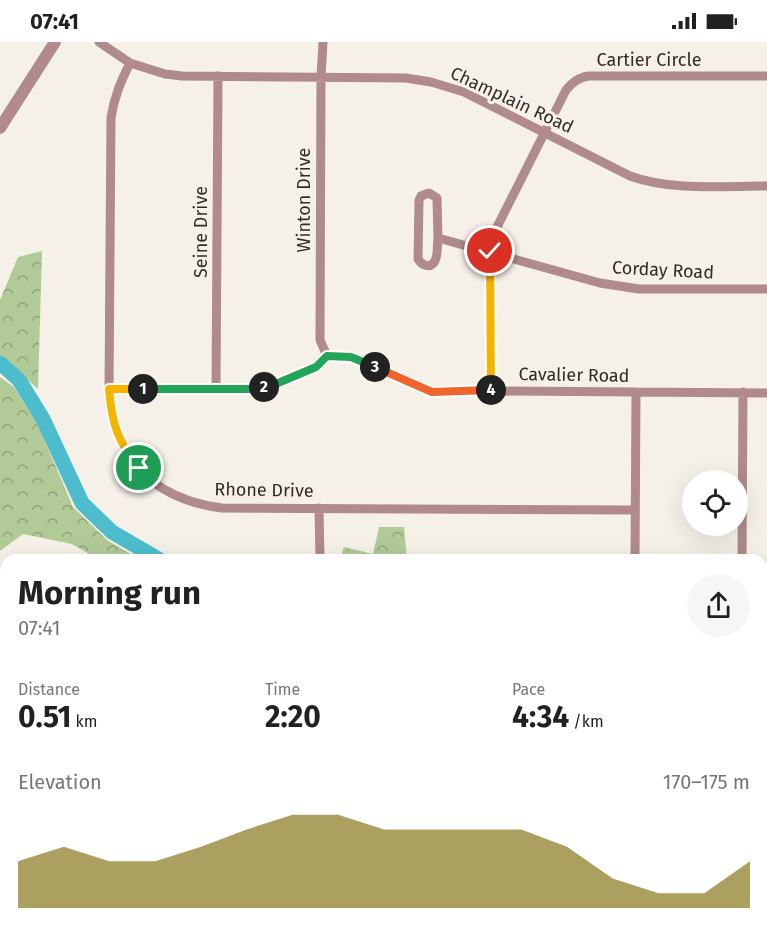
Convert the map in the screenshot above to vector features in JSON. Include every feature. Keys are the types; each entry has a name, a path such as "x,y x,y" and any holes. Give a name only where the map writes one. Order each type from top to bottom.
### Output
{"street":[{"path":"0,128 56,42"},
{"name":"Champlain Road","path":"99,42 130,63 165,74 406,78 431,82 464,92 644,181 675,186 767,186"},
{"name":"Winton Drive","path":"323,42 320,340 327,356"},
{"name":"Rhone Drive","path":"130,63 117,90 111,118 109,389 111,410 122,444 139,468 160,487 188,501 222,508 635,510"},
{"name":"Seine Drive","path":"216,389 218,76"},
{"name":"Cartier Circle","path":"491,391 490,251 499,222 571,84 582,77 589,76 767,76"},
{"path":"425,193 437,198 438,238 436,260 429,266 424,266 418,259 418,205 421,196 425,193"},
{"name":"Corday Road","path":"438,238 600,283 619,286 639,289 767,289"},
{"path":"109,389 256,389 271,386 316,367 327,356"},
{"name":"Cavalier Road","path":"327,356 351,357 432,392 767,393"},
{"path":"742,554 743,392"},
{"path":"635,554 636,393"},
{"path":"319,508 320,554"}],"green space":[{"path":"42,251 38,389 0,356 0,300 18,257"},
{"path":"0,377 14,387 38,425 73,507 107,540 131,554 89,554 72,544 23,534 0,551"},
{"path":"379,527 404,527 407,554 373,554"},
{"path":"344,547 373,554 342,554"}],"waterway":[{"path":"0,363 19,380 43,419 82,503 112,532 150,554"}],"route":[{"path":"139,468 122,444 115,427 109,389 256,389 271,386 316,367 327,356 351,357 432,392 491,391 490,251"}]}
